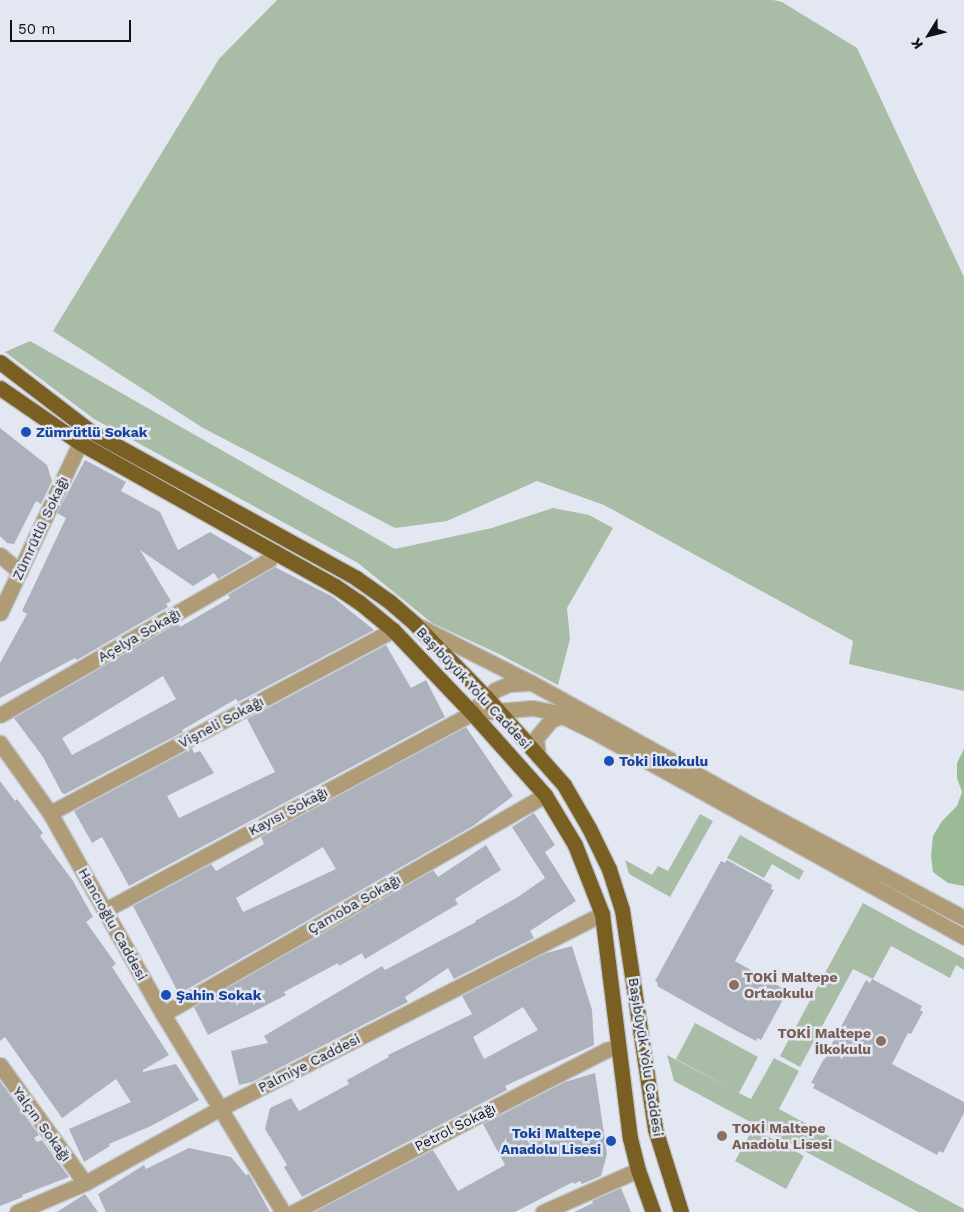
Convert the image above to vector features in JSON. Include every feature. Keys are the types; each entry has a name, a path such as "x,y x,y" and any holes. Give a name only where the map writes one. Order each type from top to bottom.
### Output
{"main road":[{"name":"Başıbüyük Yolu Caddesi","path":"0,362 90,431 356,578 415,624 499,711 564,785 589,828 609,869 622,910 655,1129 682,1212"},
{"name":"Başıbüyük Yolu Caddesi","path":"0,388 80,443 335,586 393,630 472,713 545,795 575,845 602,914 630,1138 638,1170 653,1212"}],"street":[{"name":"Zümrütlü Sokağı","path":"0,613 80,443"},
{"name":"Açelya Sokağı","path":"0,715 269,560 275,552"},
{"path":"0,555 20,572"},
{"path":"415,624 532,683 743,800 964,918"},
{"name":"Vişneli Sokağı","path":"50,813 393,630"},
{"path":"472,713 495,690 509,684 532,683"},
{"path":"472,713 533,708 554,712 964,937"},
{"name":"Kayısı Sokağı","path":"105,910 472,713"},
{"path":"538,756 536,738 543,727 551,720 562,716"},
{"name":"Hancıoğlu Caddesi","path":"0,743 50,813 163,1014 283,1212"},
{"name":"Çamoba Sokağı","path":"163,1014 545,795"},
{"name":"Palmiye Caddesi","path":"17,1212 85,1183 220,1108 602,914"},
{"name":"Petrol Sokağı","path":"294,1212 606,1050 618,1047"},
{"name":"Yalçın Sokağı","path":"0,1065 85,1183"},
{"path":"544,1212 638,1170"}],"green space":[{"path":"277,0 773,0 782,2 857,48 964,277 964,691 849,664 853,641 604,505 537,481 447,521 395,528 203,428 53,331 219,59"},
{"path":"30,341 395,549 492,528 553,508 589,515 613,528 567,608 570,639 558,685 501,655 432,623 358,563 94,419 5,352"},
{"path":"964,749 964,886 948,883 933,872 931,856 933,836 942,821 957,806 962,792 957,778 957,763"},
{"path":"700,814 713,821 670,897 629,874 625,860 652,875 658,866 668,871"},
{"path":"740,835 804,871 799,880 772,864 764,878 727,858"},
{"path":"863,903 964,958 964,970 956,965 950,978 891,946 873,979 853,969 800,1067 780,1056"},
{"path":"695,1023 758,1057 739,1093 751,1099 774,1058 799,1071 779,1109 964,1209 964,1212 918,1212 674,1081 667,1055 738,1092 676,1059"},
{"path":"753,1128 804,1156 786,1189 735,1161"}],"building":[{"path":"0,428 47,465 52,481 41,504 36,501 14,544 7,543 0,536"},
{"path":"85,460 126,482 121,491 160,512 178,550 210,532 254,558 218,579 214,573 193,586 140,550 171,601 166,604 168,607 77,660 75,658 0,698 0,663 27,614 22,611 66,518 57,513"},
{"path":"275,567 333,597 374,630 238,702 236,699 182,730 183,732 65,794 62,793 43,757 14,718 178,623 180,627 230,598 228,595","holes":["163,676 176,699 72,755 62,738"]},
{"path":"386,645 411,688 426,680 445,717 129,886 102,837 92,843 74,811 192,748 194,753 200,751 214,773 167,796 179,818 275,772 247,719"},
{"path":"466,727 513,796 473,826 179,994 133,906 211,864 216,871 264,844 261,837","holes":["323,847 336,869 243,912 236,898"]},
{"path":"0,781 15,801 17,799 43,833 40,836 73,881 93,917 86,922 116,964 112,967 169,1055 143,1070 143,1072 176,1064 199,1100 151,1126 109,1144 110,1146 84,1162 69,1129 131,1102 116,1079 62,1118 5,1037 0,1041"},
{"path":"534,813 555,845 545,852 576,901 530,931 534,938 454,979 448,968 405,997 408,1002 252,1082 239,1085 231,1051 268,1043 264,1036 382,966 385,970 476,922 518,897 545,878 512,827"},
{"path":"486,845 501,870 455,899 458,904 365,959 362,953 339,966 338,963 284,992 286,995 208,1035 194,1007 433,870 438,877"},
{"path":"727,860 772,885 771,889 774,890 735,961 784,989 782,992 786,994 761,1040 757,1038 756,1041 657,986 658,983 655,981 721,861 725,863"},
{"path":"572,946 592,1010 594,1045 505,1086 507,1090 302,1197 284,1167 287,1165 265,1129 270,1108 291,1098 299,1111 349,1084 347,1080 389,1057 388,1055 472,1014 462,996 543,954","holes":["523,1007 538,1030 484,1059 473,1037"]},
{"path":"872,979 922,1006 920,1010 923,1012 911,1034 908,1033 892,1064 964,1102 964,1113 943,1153 939,1151 937,1155 813,1088 815,1084 811,1083 866,980 870,983"},
{"path":"595,1073 607,1154 601,1176 582,1184 580,1181 574,1184 573,1182 515,1212 314,1212 433,1150 458,1191 505,1165 483,1124 565,1082"},
{"path":"0,1081 39,1135 34,1138 37,1142 42,1140 69,1177 22,1195 23,1197 0,1206"},
{"path":"189,1148 231,1157 246,1175 249,1174 270,1212 106,1212 98,1194 144,1165 146,1169"},
{"path":"621,1188 631,1212 574,1212 593,1203 592,1201"},
{"path":"85,1194 98,1212 57,1212"}],"place":[{"name":"Zümrütlü Sokak","path":"26,432"},
{"name":"Toki İlkokulu","path":"609,761"},
{"name":"TOKİ Maltepe Ortaokulu","path":"734,985"},
{"name":"Şahin Sokak","path":"166,995"},
{"name":"TOKİ Maltepe İlkokulu","path":"881,1041"},
{"name":"TOKİ Maltepe Anadolu Lisesi","path":"722,1136"},
{"name":"Toki Maltepe Anadolu Lisesi","path":"611,1141"}]}
